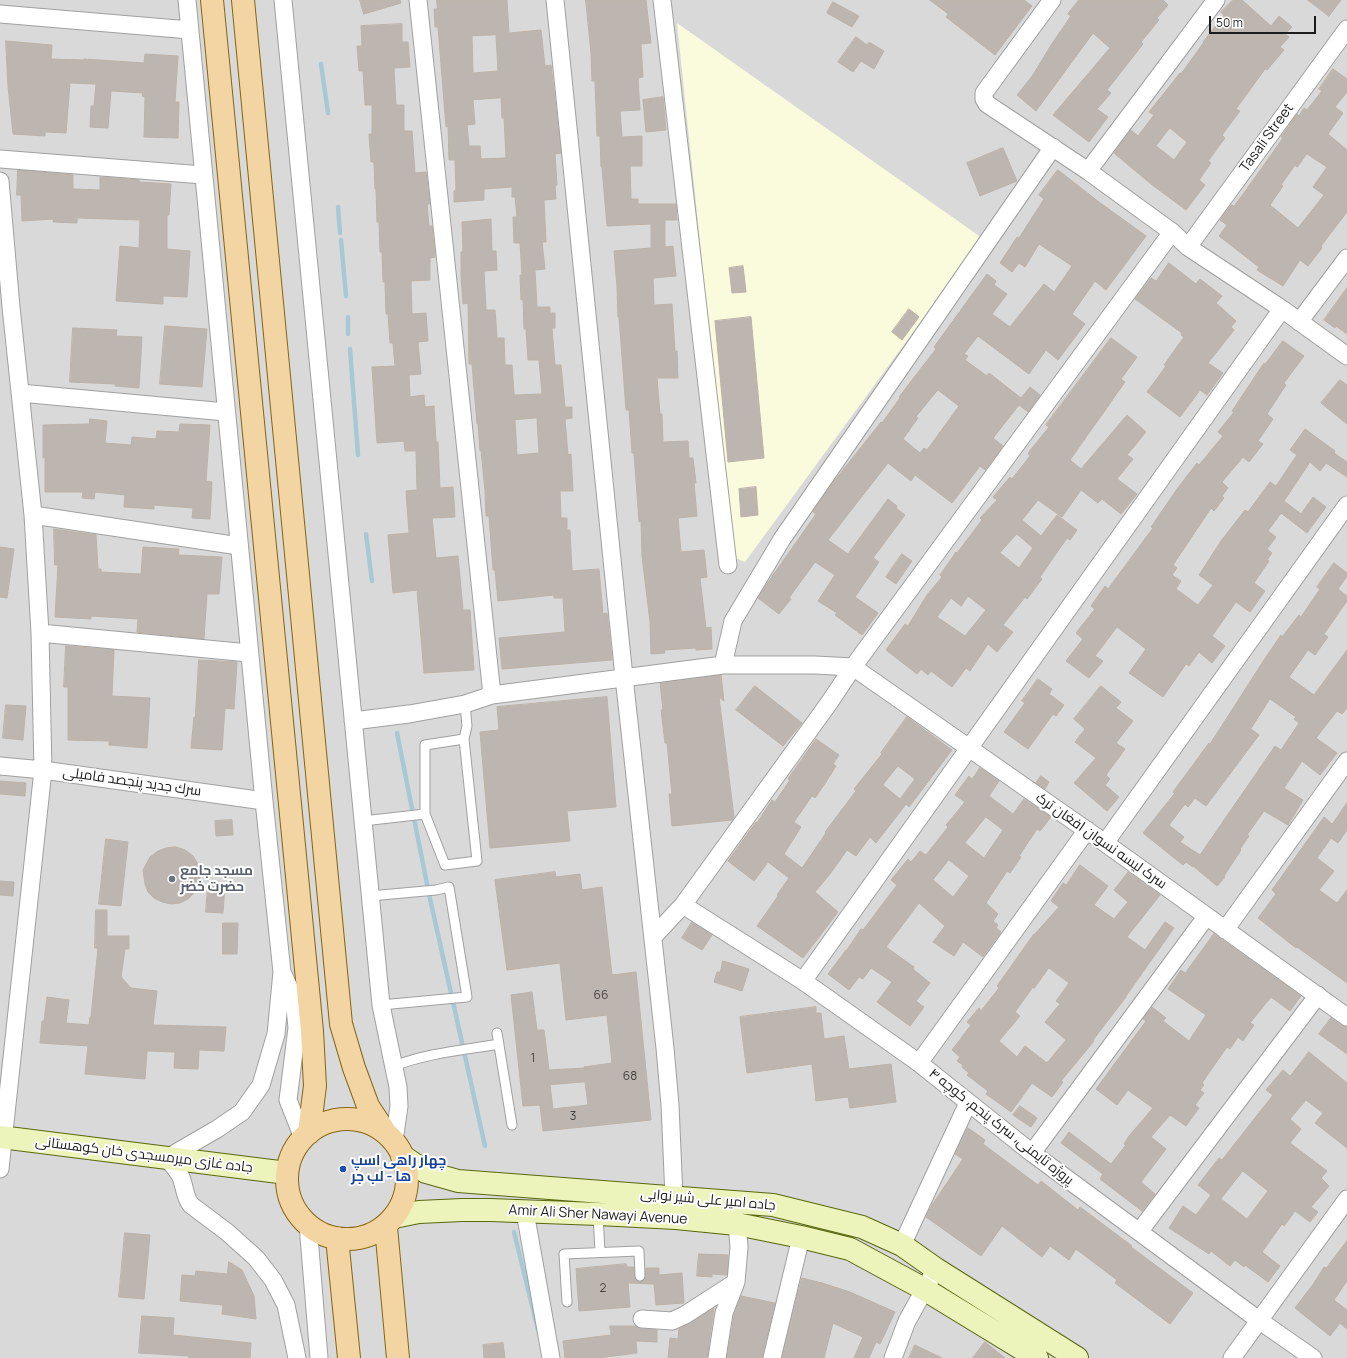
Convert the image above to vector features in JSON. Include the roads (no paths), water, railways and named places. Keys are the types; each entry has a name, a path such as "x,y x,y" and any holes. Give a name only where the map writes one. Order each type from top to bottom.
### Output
{"main road":[{"path":"212,0 311,1023 315,1086 306,1135"},
{"path":"243,0 341,1024 354,1068 368,1106 394,1143 406,1171 406,1187 402,1203 390,1222 368,1235 353,1239 337,1238 322,1234 308,1225 296,1210 288,1192 287,1173 292,1154 306,1135 330,1121 347,1118 364,1121 375,1125 394,1143"},
{"name":"جاده غازی میرمسجدی خان کوهستانی","path":"2,1137 287,1173"},
{"name":"جاده امیر علی شیر نوایی","path":"394,1143 426,1172 458,1181 773,1205 862,1227 902,1245 1077,1358"},
{"name":"Amir Ali Sher Nawayi Avenue","path":"390,1222 419,1212 490,1210 676,1218 737,1224 801,1237 850,1248 924,1289 1037,1358"},
{"path":"390,1222 398,1358"},
{"path":"337,1238 350,1358"}],"street":[{"path":"187,0 249,653 282,972 276,1034 261,1085 242,1112 217,1129 166,1158 180,1176 187,1201 227,1232 256,1258 273,1280 286,1306 297,1358"},
{"path":"283,0 381,1005 398,1087 399,1106 394,1143"},
{"path":"418,0 492,695"},
{"path":"555,0 624,677 670,1105 674,1197"},
{"path":"662,0 728,566"},
{"path":"1088,171 1216,0"},
{"path":"1050,1 984,93 984,99 987,104 1088,171 1172,232 1188,247 1282,309 1347,356"},
{"path":"0,14 190,30"},
{"name":"Tasali Street","path":"1188,247 1347,29"},
{"path":"723,665 733,621 782,539 1053,147"},
{"path":"0,159 203,175"},
{"path":"0,181 33,515 40,633 43,770 2,1137 0,1169"},
{"path":"653,937 683,905 829,704 853,667 1172,232"},
{"path":"1300,322 1347,258"},
{"path":"803,981 1282,309"},
{"path":"20,393 226,412"},
{"path":"1105,843 1347,504"},
{"path":"33,515 239,546"},
{"path":"40,633 249,653"},
{"path":"353,721 384,718 466,704 492,695 723,665 815,665 853,667"},
{"name":"سرک لیسه نسوان افغان‌ ترک","path":"853,667 1087,830 1225,930 1345,1012"},
{"path":"1225,930 1347,761"},
{"name":"سرك جدید پنجصد فامیلی","path":"0,766 43,770 264,801"},
{"path":"918,1063 1087,830"},
{"name":"پروژه تایمنی، سرک پنجم، کوچه ۴","path":"683,905 803,981 918,1063 1032,1153 1312,1358"},
{"path":"1032,1153 1206,916"},
{"path":"282,972 294,998 296,1028 288,1100 306,1135"},
{"path":"1139,1232 1318,995"},
{"path":"902,1245 968,1103"},
{"path":"1232,1358 1347,1199"},
{"path":"525,1212 551,1358"},
{"path":"717,1358 724,1313 736,1282 739,1247 737,1224"},
{"path":"308,1225 319,1358"},
{"path":"772,1358 801,1237"},
{"path":"893,1358 907,1321 936,1268"},
{"path":"642,1319 672,1321 685,1315 736,1282"}],"lane":[{"path":"464,739 425,745 425,814 445,865 477,861 464,739 467,726 466,704"},
{"path":"363,821 425,814"},
{"path":"370,896 436,890 449,887 467,997 381,1005"},
{"path":"497,1033 512,1125"},
{"path":"394,1066 411,1060 450,1051 499,1044"},
{"path":"598,1214 600,1252"},
{"path":"567,1302 564,1254 638,1251 640,1276"}],"waterway":[{"path":"321,64 328,113"},
{"path":"338,207 340,233"},
{"path":"341,240 346,296"},
{"path":"348,317 348,334"},
{"path":"350,349 358,455"},
{"path":"366,534 372,581"},
{"path":"397,733 429,894 485,1146"},
{"path":"514,1232 538,1330"}],"place":[{"name":"مسجد جامع حضرت خضر","path":"172,879"},
{"name":"چهار راهی اسپ ها - لب جر","path":"343,1169"}]}
